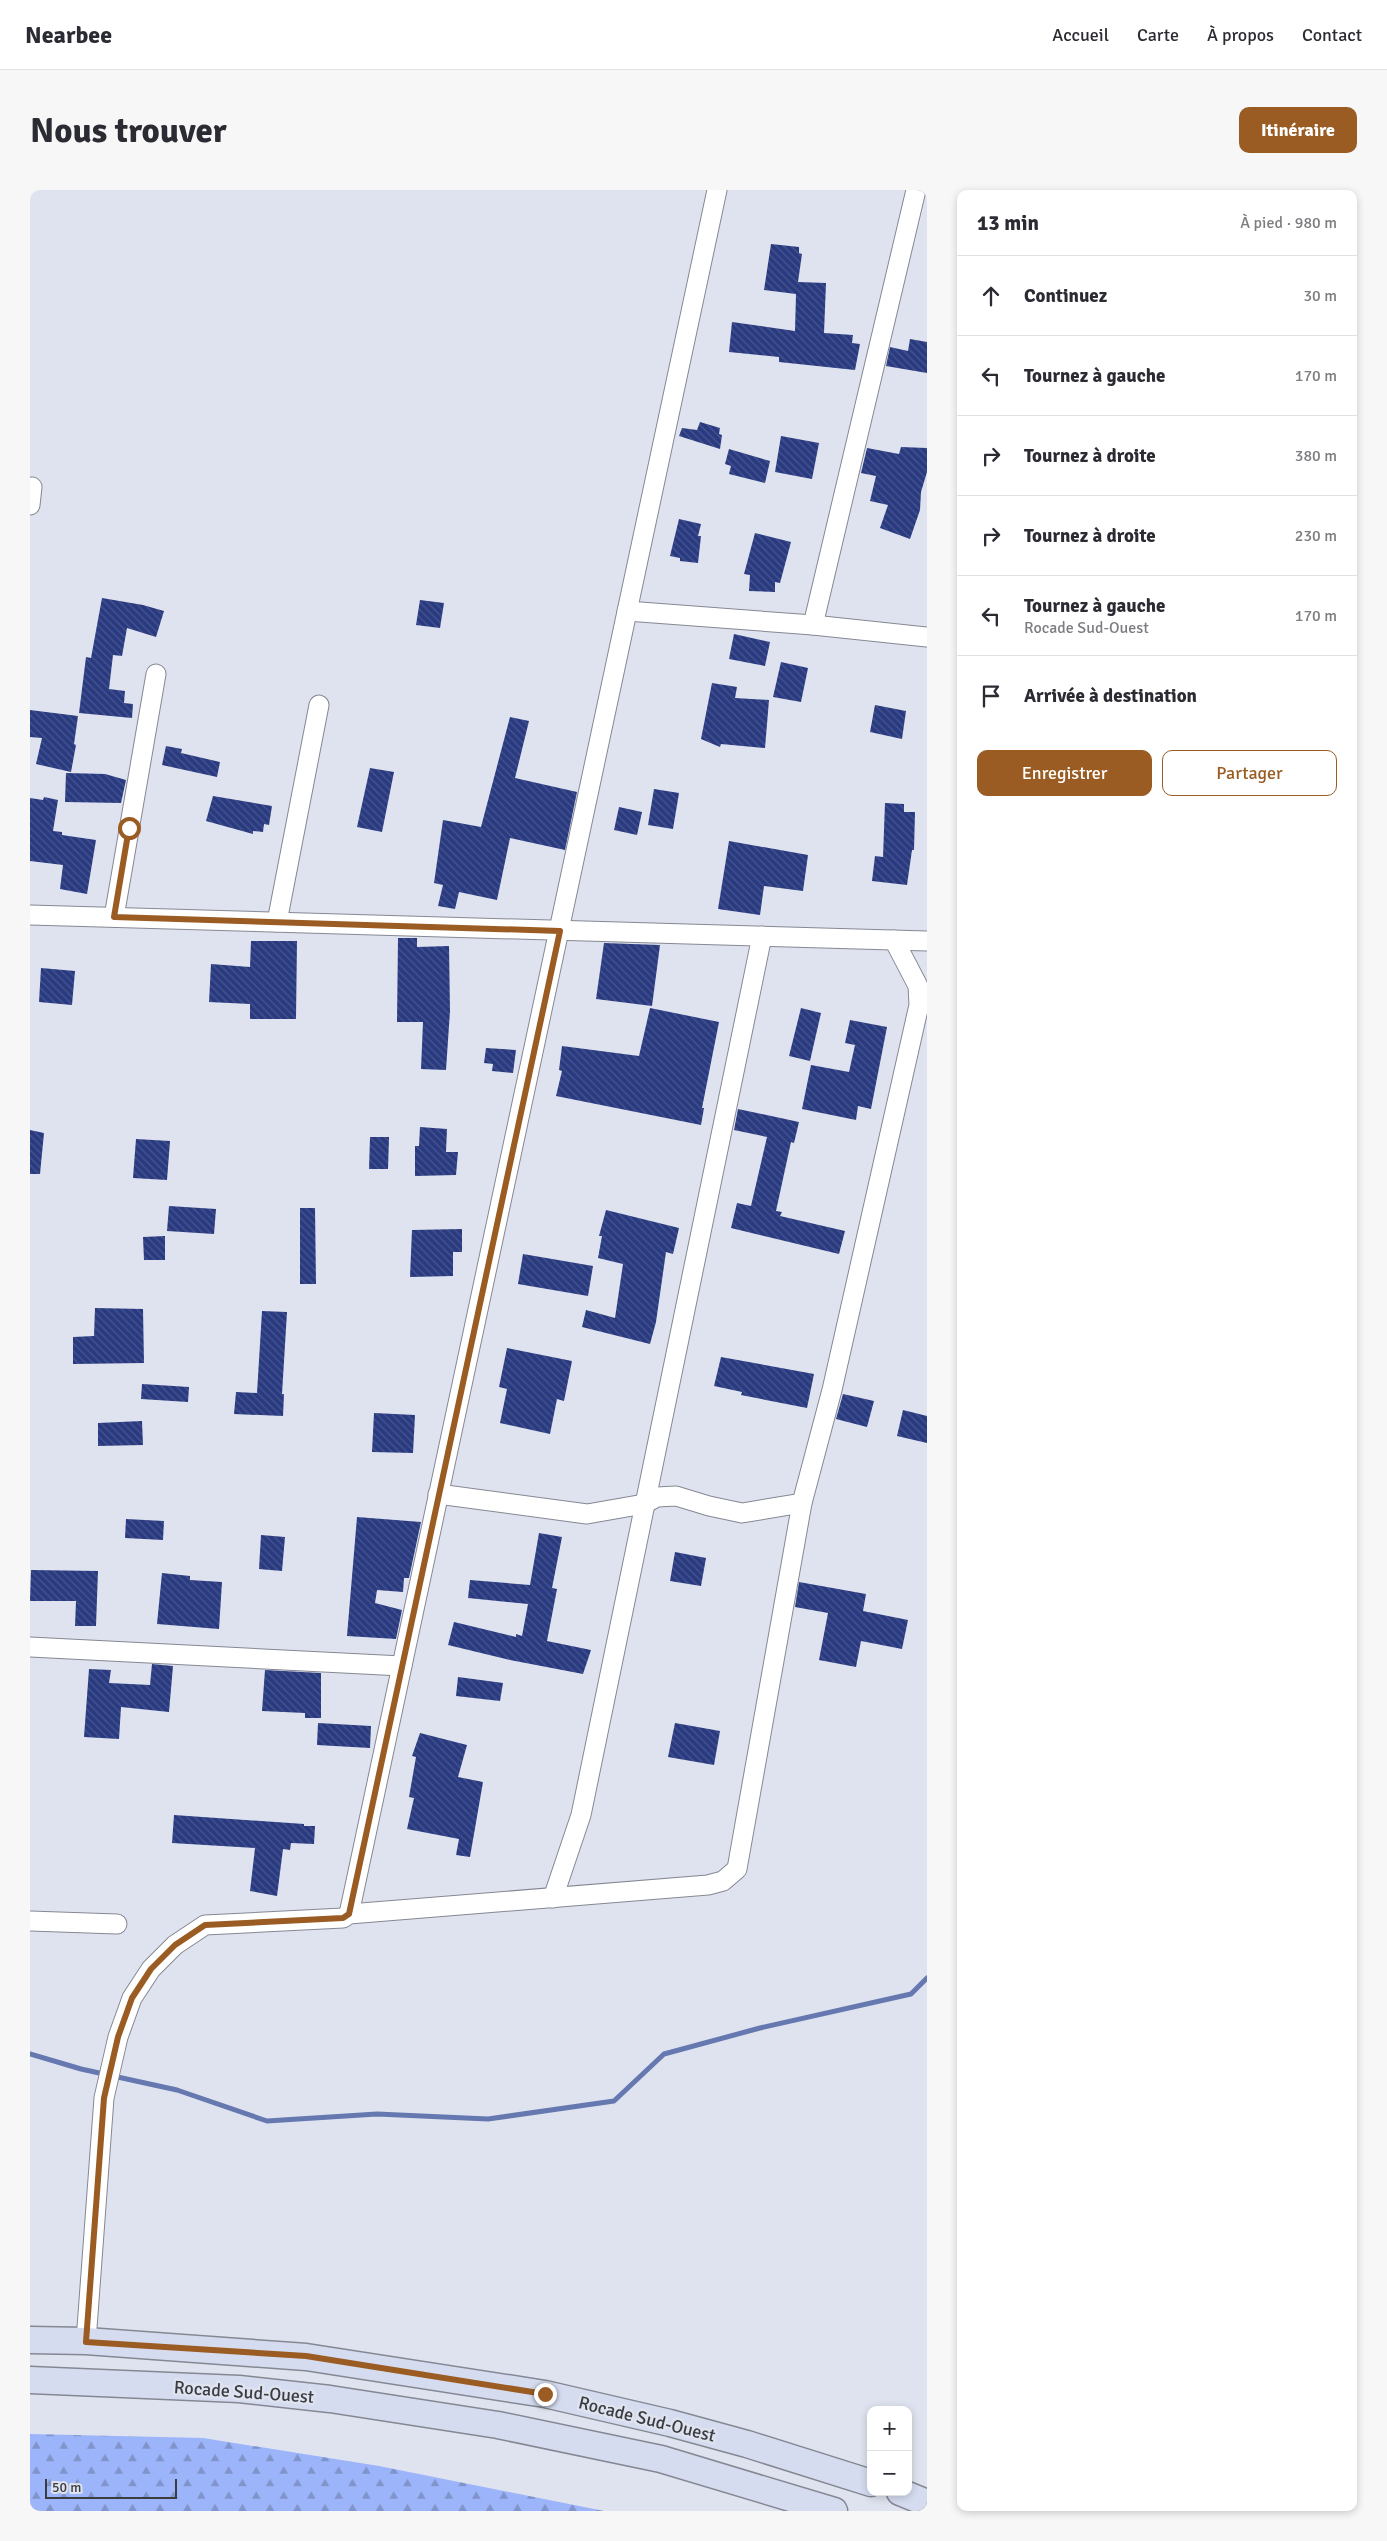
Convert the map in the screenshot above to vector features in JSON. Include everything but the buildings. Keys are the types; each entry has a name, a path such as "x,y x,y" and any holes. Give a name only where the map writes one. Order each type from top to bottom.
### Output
{"main road":[{"name":"Rocade Sud-Ouest","path":"30,2340 306,2356 545,2394 678,2425 867,2482"},
{"name":"Rocade Sud-Ouest","path":"30,2380 248,2390 330,2399 498,2425 661,2460 834,2511"},
{"path":"910,2496 927,2503"}],"street":[{"path":"349,1914 717,190"},
{"path":"814,625 916,190"},
{"path":"627,611 814,625 927,637"},
{"path":"114,917 156,674"},
{"path":"277,922 319,705"},
{"path":"30,915 927,941"},
{"path":"553,1898 581,1815 762,936"},
{"path":"86,2342 104,2098 118,2037 132,1998 151,1969 175,1945 205,1925 343,1918 349,1914 708,1885 723,1881 737,1868 802,1503 832,1390 919,1005 918,986 894,940"},
{"path":"438,1494 587,1514 644,1504 657,1497 676,1496 742,1513 802,1503"},
{"path":"30,1647 402,1666"},
{"path":"30,1921 117,1924"}],"green space":[{"path":"30,2434 203,2438 379,2466 604,2511 30,2511"}],"waterway":[{"path":"30,2054 81,2069 177,2090 267,2121 377,2114 488,2119 614,2101 664,2054 760,2028 911,1994 927,1978"}],"route":[{"path":"129,828 114,917 560,931 349,1914 343,1918 205,1925 175,1945 151,1969 132,1998 118,2037 104,2098 86,2342 306,2356 545,2394"}]}
